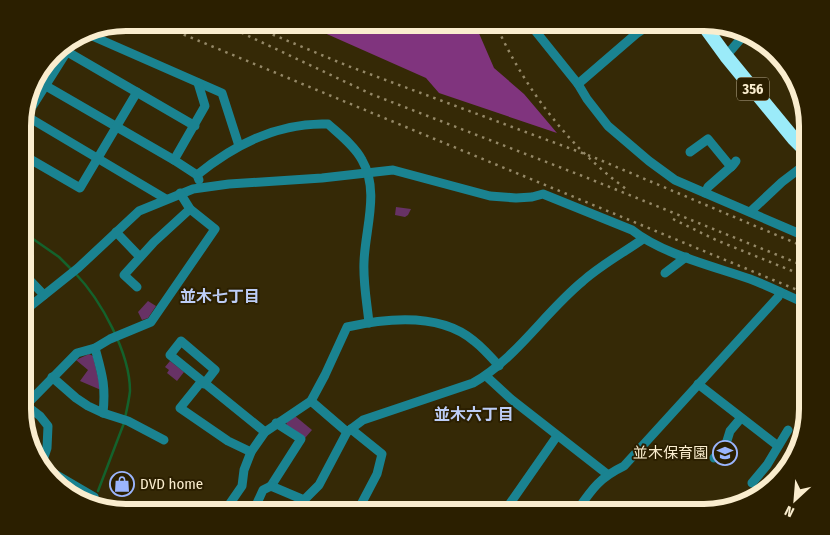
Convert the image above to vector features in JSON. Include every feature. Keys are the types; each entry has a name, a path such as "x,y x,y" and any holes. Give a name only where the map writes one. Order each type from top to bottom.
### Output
{"highway":[{"name":"356","path":"709,31 726,56 799,144"}],"street":[{"path":"536,31 608,126 664,172 675,180 799,234"},
{"path":"578,84 640,31"},
{"path":"94,36 222,93 239,146"},
{"path":"726,56 741,38"},
{"path":"67,52 195,126"},
{"path":"34,102 46,85 58,60"},
{"path":"42,83 197,175 202,188"},
{"path":"174,160 205,106 198,83"},
{"path":"31,160 80,188 137,92"},
{"path":"31,121 166,199"},
{"path":"197,175 239,146 259,136 292,127 316,123 328,124 362,158 368,172 370,214 364,263 364,287 369,323"},
{"path":"690,152 708,139 733,164 708,187 706,193"},
{"path":"750,212 799,169"},
{"path":"31,306 75,271 139,211 180,193 202,188 393,170 490,196 516,198 543,194 632,230 643,239 686,257 753,280 799,300"},
{"path":"31,397 77,353 94,348 110,339 151,322 215,229 190,210 180,193"},
{"path":"137,287 124,275 140,256 190,210"},
{"path":"116,232 140,256"},
{"path":"271,486 304,500 319,485 349,430 362,420 473,383 486,376 499,366 582,281 643,239"},
{"path":"665,273 686,257"},
{"path":"31,281 44,295"},
{"path":"581,504 592,488 607,474 624,466 778,297 780,292"},
{"path":"230,504 242,486 244,470 251,452 265,432 311,401 347,327 401,320 435,322 474,340 499,366"},
{"path":"251,452 228,441 180,408 203,383 215,370 181,341 170,355 203,383 265,432"},
{"path":"94,348 103,376 105,391 103,413"},
{"path":"52,376 76,398 103,413 128,421 164,440"},
{"path":"486,376 511,399 607,474"},
{"path":"698,384 778,446"},
{"path":"311,401 382,454 377,474 361,504"},
{"path":"31,409 40,416 48,426 48,448 44,457"},
{"path":"714,458 726,444 730,431 741,418"},
{"path":"256,504 262,490 271,486 301,440 276,423"},
{"path":"752,483 767,466 788,430"},
{"path":"510,504 557,436"},
{"path":"61,478 93,498"}],"shaded area":[{"path":"320,31 478,31 494,68 524,94 557,133 439,93 426,78"},
{"path":"396,207 411,209 405,217 395,215"},
{"path":"148,301 156,306 148,318 142,320 138,312"},
{"path":"89,354 93,356 101,390 80,381 88,370 76,360"},
{"path":"170,361 184,372 177,381 167,373 169,370 165,367"},
{"path":"295,416 312,430 305,438 286,426 287,421"}],"waterway":[{"path":"31,238 59,257 71,269"},
{"path":"75,273 95,297 104,312 125,360 130,391 125,418"},
{"path":"98,491 124,423"}],"railway":[{"path":"175,31 799,291"},
{"path":"238,31 371,94 585,177 799,264"},
{"path":"264,31 348,66 593,157 799,245"},
{"path":"499,31 520,71 551,116 587,156 629,191"},
{"path":"673,219 716,240 799,274"}],"place":[{"name":"並木保育園","path":"725,453"},
{"name":"DVD home","path":"122,484"}],"district":[{"name":"並木七丁目","path":"220,296"},
{"name":"並木六丁目","path":"474,414"}]}
